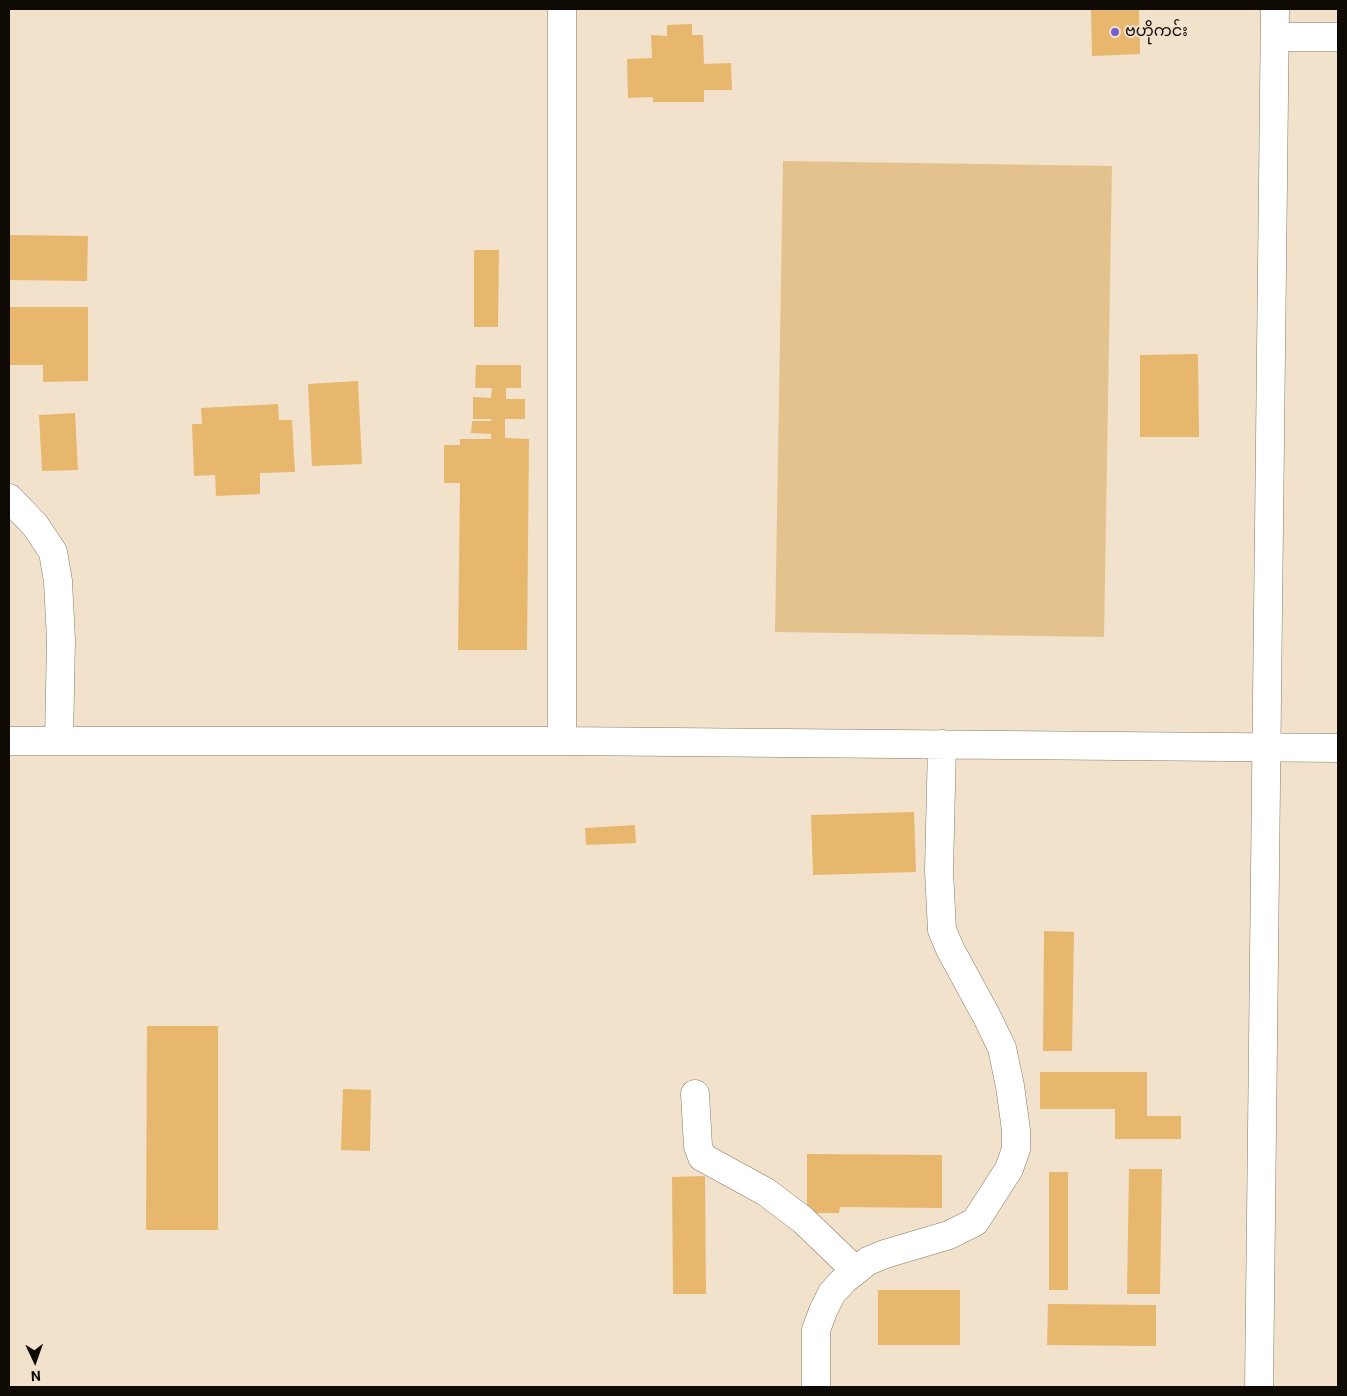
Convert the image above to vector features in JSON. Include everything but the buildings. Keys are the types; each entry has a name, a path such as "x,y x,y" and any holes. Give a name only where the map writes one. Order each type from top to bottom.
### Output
{"street":[{"path":"562,9 562,741"},
{"path":"1259,1387 1275,9"},
{"path":"1275,37 1338,37"},
{"path":"9,498 35,525 53,552 58,581 61,640 59,741"},
{"path":"9,741 562,741 1338,748"},
{"path":"816,1387 816,1330 832,1294 844,1279 868,1261 949,1235 975,1222 1009,1169 1016,1149 1016,1130 1010,1086 1002,1048 942,930 939,871 942,744"},
{"path":"695,1094 698,1146 702,1157 774,1198 803,1220 855,1270"}],"shaded area":[{"path":"783,161 1112,166 1104,637 775,632"}],"place":[{"name":"ဗဟိုကင်း","path":"1115,32"}]}
